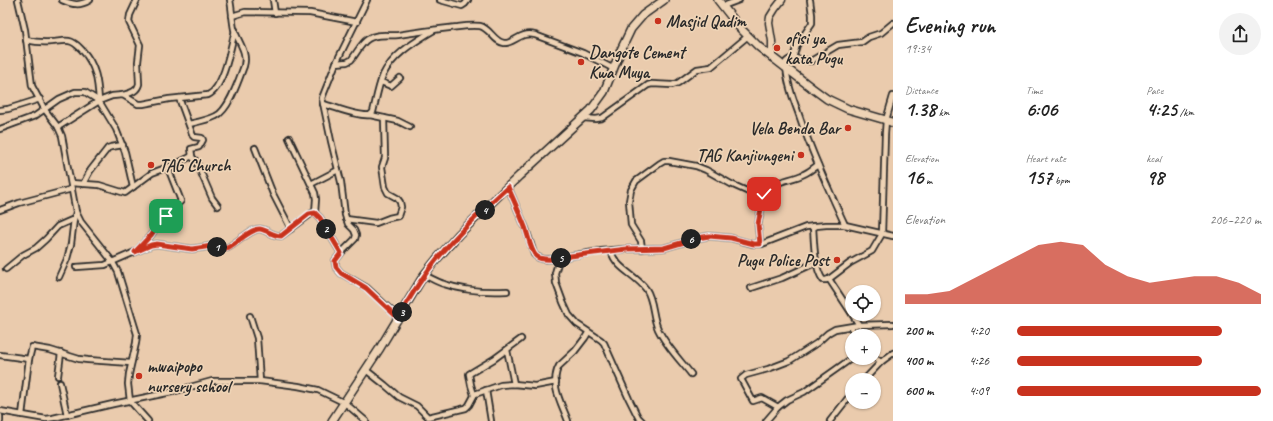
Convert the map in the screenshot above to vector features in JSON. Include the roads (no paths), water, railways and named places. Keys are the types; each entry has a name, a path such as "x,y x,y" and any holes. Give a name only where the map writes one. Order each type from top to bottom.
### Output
{"main road":[{"path":"332,421 366,370 424,275 459,234 591,110 601,97 628,35 635,24 643,15 664,0"},
{"path":"720,3 748,36 772,58 827,99 839,106 890,121"}],"street":[{"path":"18,0 25,30 31,82 45,110 58,127 62,136 76,212 81,222 112,261 118,272 137,334 128,384 130,401 148,421"},
{"path":"62,0 74,5 84,4 90,0"},
{"path":"58,127 99,102 112,96 133,92 138,87 140,45 129,22 130,15 137,0"},
{"path":"189,124 221,114 230,99 246,60 235,30 230,0"},
{"path":"273,0 274,13"},
{"path":"367,0 336,63 322,98 341,182 346,220 356,235 355,239 335,261 336,267 341,273 366,288 398,318"},
{"path":"440,0 462,6 468,0"},
{"path":"720,3 739,0"},
{"path":"772,58 772,41 769,23 770,17 782,0"},
{"path":"793,58 797,44 812,22 810,0"},
{"path":"232,16 246,12 310,13 357,22"},
{"path":"845,225 806,136 792,94 786,69 787,61 793,58 811,61 838,45 862,42 869,37 881,33 893,23"},
{"path":"336,63 351,60 364,42 371,37 398,35 436,29 480,26 488,30 497,40 505,43 521,35 532,34 583,53 614,69"},
{"path":"370,115 373,112 381,82 386,70 401,53 436,29"},
{"path":"123,95 138,104 208,95 214,91 223,74 228,61 235,30"},
{"path":"584,118 602,118 648,85 675,84 697,70 713,66 748,36"},
{"path":"26,40 38,43 66,41 76,44 88,56 92,63 97,84 99,102"},
{"path":"381,82 391,86 400,78"},
{"path":"0,129 35,116 60,99 75,92 88,93 99,102 113,124 123,145 133,187"},
{"path":"813,226 817,262 822,278 826,280 850,263 872,251 882,234 893,96"},
{"path":"179,98 193,136 202,138 203,140 199,147 191,149 191,156 196,161 212,198 218,206"},
{"path":"0,110 40,100"},
{"path":"323,104 366,116 370,115 398,121 410,127"},
{"path":"346,220 376,223 389,218 397,217 400,214 400,202 397,198 388,194 384,183 382,167 386,158 384,118"},
{"path":"288,138 311,184 316,200 315,213 320,218 341,253"},
{"path":"82,184 88,173 108,148 123,145"},
{"path":"255,148 273,194 291,229"},
{"path":"71,183 99,185 123,193 127,192 152,173 168,168 191,156"},
{"path":"642,248 641,241 631,225 630,197 636,181 659,164 669,161 696,166 751,193"},
{"path":"760,244 758,224 766,189 804,174 818,165"},
{"path":"135,252 151,235 159,223 181,200 168,168"},
{"path":"311,184 338,170"},
{"path":"508,187 526,229 534,254 540,259 563,258 642,248 664,248 709,236 731,238 754,244 760,244 769,242 796,230 826,225 845,225 893,236"},
{"path":"0,210 19,203 72,190"},
{"path":"59,277 67,259 71,244 76,212"},
{"path":"76,267 105,265 151,245 157,244 192,249 212,246 227,248 255,230 262,229 274,235 281,236 309,214 315,213"},
{"path":"6,269 36,248 58,226 74,220"},
{"path":"611,251 619,266 634,276 645,288 650,296 658,329 691,374"},
{"path":"563,258 556,268 556,283 558,292 569,315 577,324 600,340 607,348 628,399 638,417 642,421"},
{"path":"751,288 782,278 817,262"},
{"path":"424,275 444,284 469,289 487,292 507,291"},
{"path":"829,279 845,303"},
{"path":"250,316 257,338 260,381"},
{"path":"856,321 859,325"},
{"path":"778,407 762,398 753,401 740,379 746,375 789,361 817,343 835,329 859,325 893,324"},
{"path":"568,421 557,395 556,370 575,351 588,333"},
{"path":"474,395 469,374 507,350 521,339"},
{"path":"22,415 28,359 32,347 88,360 131,363"},
{"path":"507,350 514,384"},
{"path":"58,376 61,353"},
{"path":"881,362 893,353"},
{"path":"0,355 28,359"},
{"path":"766,421 778,407 792,397 812,387 845,363"},
{"path":"871,373 878,365"},
{"path":"366,370 399,397 417,406 427,419 466,408 474,395 477,393 501,385 514,384 535,386 556,382"},
{"path":"0,411 46,419 212,381 260,381 308,388 328,394 345,403 366,421"},
{"path":"60,383 67,415"},
{"path":"486,390 491,421"},
{"path":"830,421 845,402"},
{"path":"0,416 0,421"}],"place":[{"name":"Masjid Qadim","path":"658,21"},
{"name":"ofisi ya kata Pugu","path":"777,48"},
{"name":"Dangote Cement Kwa Muya","path":"581,62"},
{"name":"Vela Benda Bar","path":"848,128"},
{"name":"TAG Kanjiungeni","path":"801,155"},
{"name":"TAG Church","path":"151,165"},
{"name":"Pugu Police Post","path":"837,260"},
{"name":"mwaipopo nursery school","path":"139,376"}]}
